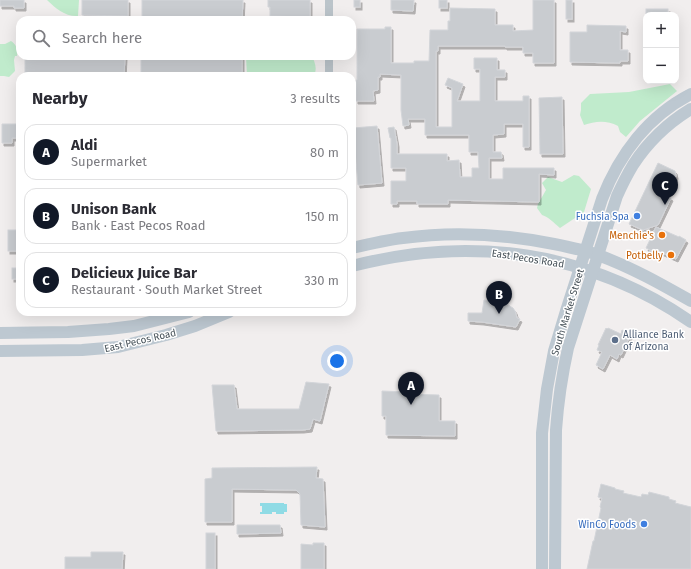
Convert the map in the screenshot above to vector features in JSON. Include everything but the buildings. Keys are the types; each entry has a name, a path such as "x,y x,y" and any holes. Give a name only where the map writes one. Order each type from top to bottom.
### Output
{"main road":[{"name":"South Market Street","path":"542,569 542,433 546,390 554,351 566,311 586,252 596,216 615,169 631,145 648,126 673,105 691,94"},
{"name":"South Market Street","path":"555,569 556,430 563,370 568,348 617,196 633,165 651,142 663,130 691,109"},
{"name":"East Pecos Road","path":"356,247 403,238 445,234 523,238 598,255 659,282 691,301"},
{"name":"East Pecos Road","path":"356,263 390,257 439,251 496,252 531,256 593,271 621,282 655,299 691,322"},
{"name":"East Pecos Road","path":"0,333 68,332 109,329 134,326 174,316"},
{"name":"East Pecos Road","path":"0,351 102,349 166,335 195,326 219,316"},
{"path":"128,344 144,332 169,326 170,317"}],"street":[{"path":"329,0 329,16"},
{"path":"329,60 329,72"}],"green space":[{"path":"47,0 79,0 78,16 69,15 57,9"},
{"path":"11,41 16,47 16,56 14,60 15,71 9,77 0,76 0,44 5,44"},
{"path":"246,60 314,60 316,69 315,72 247,72"},
{"path":"670,84 677,91 640,121 626,137 620,132 618,126 610,123 597,122 584,125 580,115 581,103 590,94 629,92"},
{"path":"574,175 579,176 591,189 584,212 560,228 542,215 537,208 546,190 542,183 548,177 562,182"}],"water":[{"path":"260,503 287,504 287,512 284,512 284,514 276,514 276,512 272,512 272,514 260,514 260,512 262,512 262,506 260,506"}],"place":[{"name":"Delicieux Juice Bar","path":"665,205"},
{"name":"Fuchsia Spa","path":"637,216"},
{"name":"Menchie's","path":"662,235"},
{"name":"Potbelly","path":"671,255"},
{"name":"Unison Bank","path":"499,314"},
{"name":"Alliance Bank of Arizona","path":"615,340"},
{"name":"Aldi","path":"411,405"},
{"name":"WinCo Foods","path":"644,524"}]}
